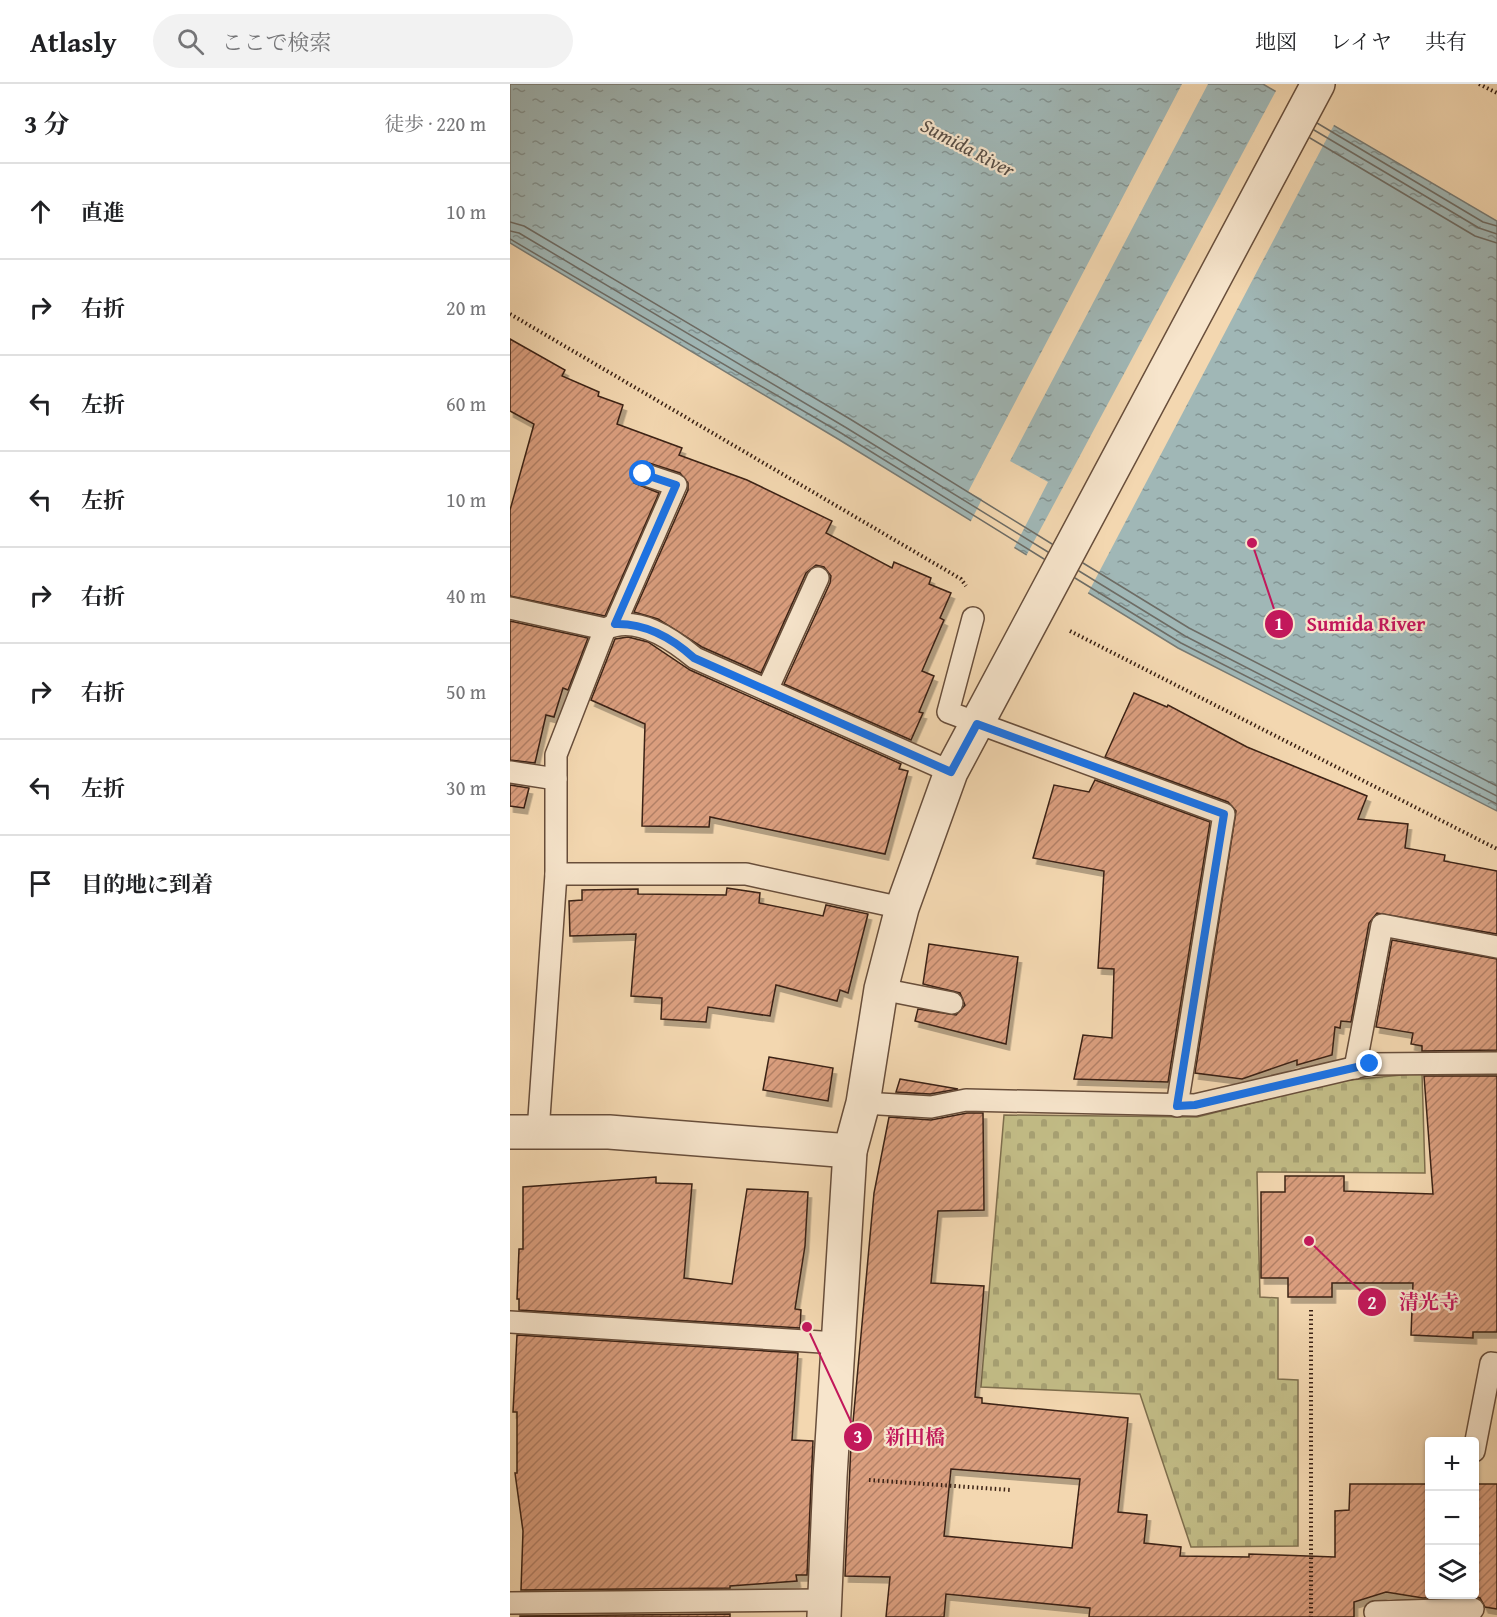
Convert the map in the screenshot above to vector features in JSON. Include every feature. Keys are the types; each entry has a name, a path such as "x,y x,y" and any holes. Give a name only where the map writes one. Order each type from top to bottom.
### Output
{"street":[{"path":"824,1609 837,1342 850,1151 863,1103 882,989 902,908 951,772 1318,84"},
{"path":"524,1132 633,1133 850,1151"}],"lane":[{"path":"524,1132 556,874 556,755 610,627 676,485 643,474"},
{"path":"767,690 818,578"},
{"path":"510,608 610,627 634,623 678,644 694,658 951,772"},
{"path":"973,618 948,712 1224,814 1177,1106"},
{"path":"510,772 556,779"},
{"path":"556,874 746,874 902,908"},
{"path":"1355,1068 1382,925 1497,947"},
{"path":"882,989 952,1003"},
{"path":"863,1103 932,1107 966,1100 1195,1105 1370,1064 1497,1063"},
{"path":"510,1322 837,1342"},
{"path":"1477,1437 1491,1364 1497,1364"},
{"path":"510,1603 824,1609"},
{"path":"1375,1612 1473,1607"}],"path":[{"path":"1479,84 1497,93"},
{"path":"510,314 962,579 967,588"},
{"path":"1068,630 1497,849"},
{"path":"1311,1310 1311,1617"},
{"path":"830,1477 1011,1490"}],"green space":[{"path":"1422,1073 1425,1173 1257,1172 1260,1297 1278,1298 1278,1379 1298,1380 1298,1546 1191,1547 1140,1394 981,1387 1004,1115 1197,1117 1340,1081"}],"water":[{"name":"Sumida River","path":"510,84 1263,84 1497,221 1497,811 1178,648 838,439 510,243"}],"pier":[{"path":"1182,84 1208,84 1010,461 1048,482 1013,550 970,523 982,499 968,492"},
{"path":"1277,89 1335,123 1087,595 1025,558"}],"building":[{"path":"510,339 565,370 562,376 599,392 598,396 623,405 617,424 682,448 679,455 747,480 832,521 826,533 892,568 894,562 931,578 929,584 951,593 940,618 944,620 922,671 934,676 919,712 923,713 911,740 784,684 830,583 831,576 824,567 816,565 806,573 761,673 702,647 658,619 634,612 688,490 688,483 680,473 646,462 635,464 631,469 634,483 659,493 605,616 510,596 510,510 534,424 510,411"},
{"path":"510,621 588,638 568,690 563,688 554,717 546,715 535,763 510,760"},
{"path":"628,637 648,642 690,670 901,764 899,769 908,771 885,854 710,817 709,827 642,826 645,724 591,700 615,639"},
{"path":"1134,693 1167,707 1168,705 1247,747 1367,796 1358,819 1408,824 1405,848 1445,855 1444,861 1497,871 1497,934 1377,913 1369,923 1351,1022 1341,1021 1340,1028 1335,1027 1332,1055 1297,1065 1297,1060 1242,1079 1195,1073 1236,811 1228,802 1105,757"},
{"path":"1095,780 1210,822 1168,1082 1074,1079 1083,1035 1112,1038 1114,969 1098,968 1104,871 1033,858 1054,785 1089,792"},
{"path":"510,785 529,788 524,808 510,806"},
{"path":"727,888 760,893 759,903 823,916 826,905 868,914 848,993 840,990 837,1001 776,985 770,1016 708,1007 706,1022 661,1019 662,998 631,996 636,934 570,936 569,901 582,900 582,890 638,889 638,894 726,895"},
{"path":"1392,940 1497,959 1497,1050 1422,1051 1422,1046 1411,1044 1413,1033 1376,1027"},
{"path":"929,944 1018,957 1006,1044 915,1021 918,1009 956,1015 965,1005 960,993 923,984"},
{"path":"769,1057 833,1068 828,1101 763,1090"},
{"path":"1424,1076 1497,1076 1497,1332 1473,1332 1473,1338 1411,1335 1413,1283 1332,1283 1332,1297 1288,1297 1288,1278 1261,1278 1261,1192 1285,1192 1285,1176 1344,1176 1344,1191 1433,1194"},
{"path":"900,1079 958,1089 930,1094 896,1092"},
{"path":"967,1113 983,1113 984,1210 938,1211 931,1283 984,1286 975,1397 982,1398 982,1403 1128,1418 1118,1512 1147,1515 1144,1543 1181,1547 1180,1556 1249,1557 1249,1554 1335,1557 1335,1511 1349,1510 1350,1484 1425,1484 1425,1598 1386,1592 1354,1602 1354,1617 1089,1617 1090,1608 946,1594 944,1617 886,1617 890,1577 845,1576 851,1444 874,1193 889,1117 931,1120","holes":["951,1469 1080,1479 1072,1548 944,1536"]},
{"path":"656,1177 656,1183 692,1184 684,1278 732,1284 747,1189 808,1192 805,1246 795,1309 801,1310 800,1328 519,1310 519,1299 517,1299 519,1249 523,1249 523,1187"},
{"path":"517,1335 798,1353 792,1440 813,1441 807,1575 796,1575 797,1581 730,1586 730,1588 521,1590 523,1531 515,1473 517,1473 517,1412 513,1412"},
{"path":"1479,1484 1497,1484 1497,1609 1485,1607 1480,1598"},
{"path":"730,1614 730,1617 520,1617 520,1616"}],"place":[{"name":"Sumida River","path":"1252,543"},
{"name":"清光寺","path":"1309,1241"},
{"name":"新田橋","path":"807,1327"}],"route":[{"path":"643,474 676,485 615,624 634,623 678,644 694,658 951,772 977,724 1224,814 1177,1106 1195,1105 1370,1064"}]}
